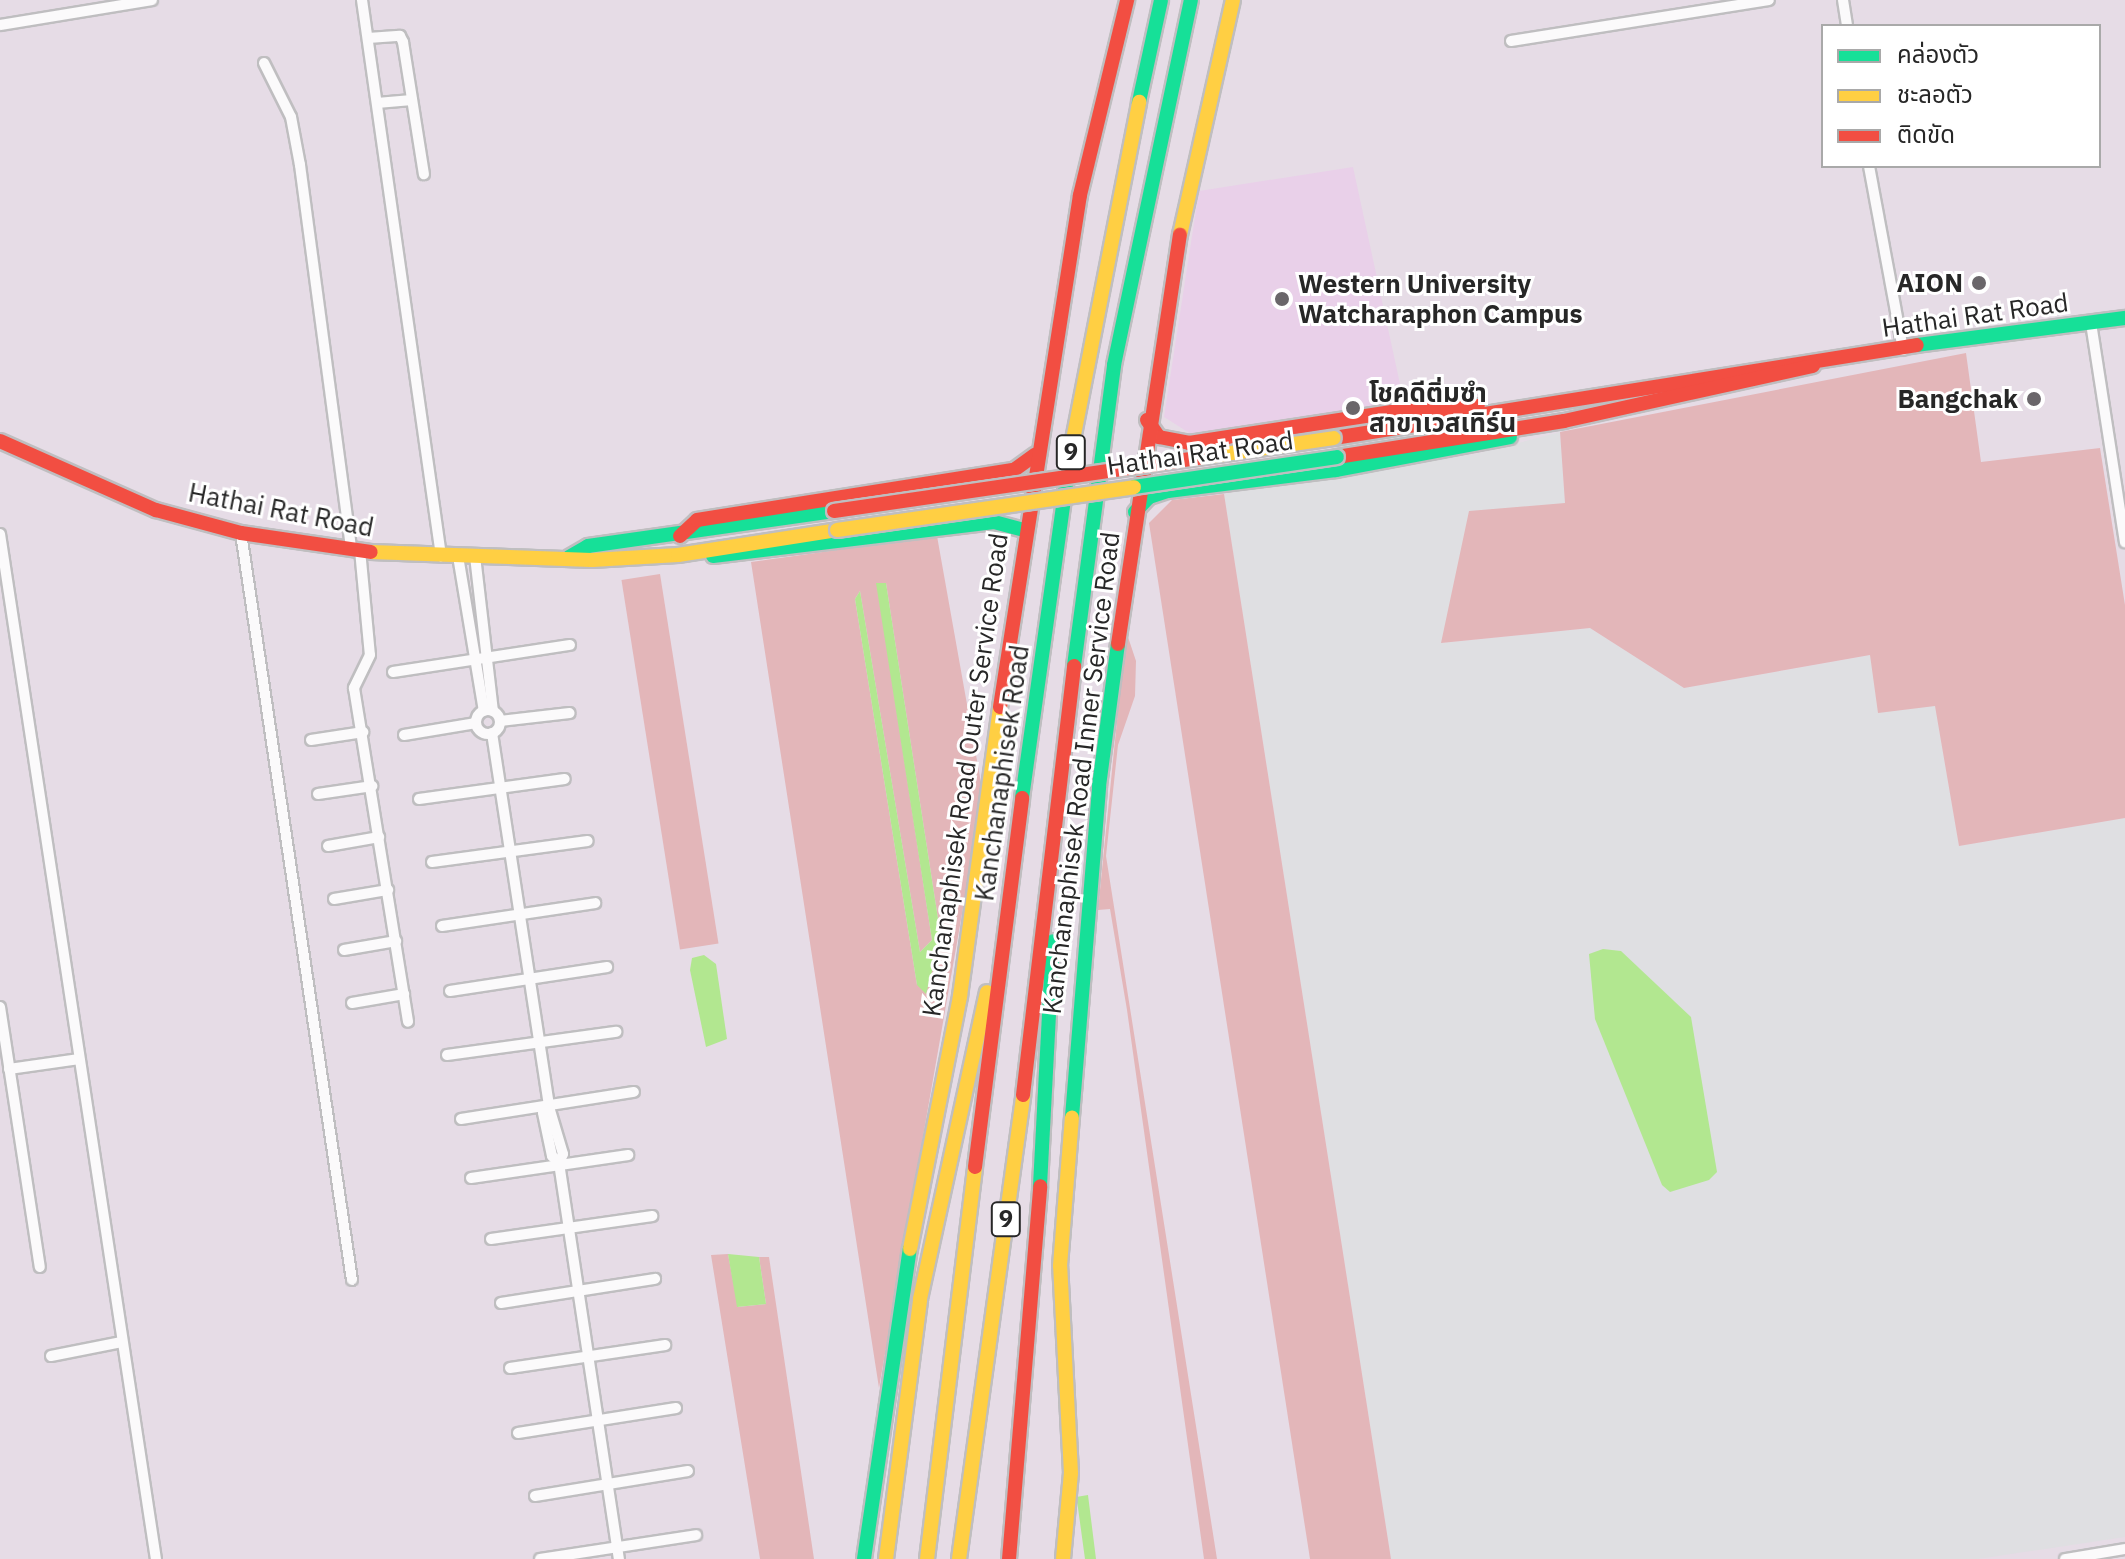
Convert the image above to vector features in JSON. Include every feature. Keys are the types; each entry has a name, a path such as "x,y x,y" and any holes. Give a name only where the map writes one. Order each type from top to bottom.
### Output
{"main road":[{"name":"Kanchanaphisek Road Outer Service Road","path":"864,1559 920,1182 962,980 1035,455 1080,195 1127,0"},
{"name":"Kanchanaphisek Road","path":"927,1559 1007,908 1084,360 1161,0"},
{"name":"9","path":"959,1559 1053,878 1081,594 1114,365 1191,0"},
{"name":"Kanchanaphisek Road Inner Service Road","path":"1063,1559 1071,1473 1060,1266 1070,1104 1099,786 1147,420 1191,173 1233,0"},
{"name":"Hathai Rat Road","path":"568,557 588,546 680,536 1334,438 1563,400 2125,318"},
{"name":"Hathai Rat Road","path":"0,441 119,497 241,533 355,550 441,556 678,555 1564,421 1833,360"},
{"path":"1147,420 1159,437 1189,443 1392,412 1563,400"},
{"path":"1134,513 1149,497 1168,491 1477,447 1564,421"},
{"path":"680,536 697,520 1014,470 1035,455"},
{"path":"971,477 986,495 977,523"},
{"path":"678,555 741,557 977,523 1024,530"},
{"path":"1009,1559 1054,1013 1053,878"},
{"path":"886,1559 920,1299 1007,908"}],"street":[{"path":"0,25 152,0"},
{"path":"362,0 441,556"},
{"path":"1511,41 1769,0"},
{"path":"1843,0 1847,24"},
{"path":"368,38 400,36 424,174"},
{"path":"264,63 291,117 300,165 370,655 354,688 408,1022"},
{"path":"377,103 412,100"},
{"path":"1869,168 1903,350"},
{"path":"2091,323 2125,542"},
{"path":"241,533 352,1280"},
{"path":"0,534 156,1559"},
{"path":"458,556 470,597 492,714 492,733 548,1105 543,1113 559,1165 618,1553"},
{"path":"470,597 475,556"},
{"path":"393,672 570,645"},
{"path":"404,735 476,723 492,714 570,713"},
{"path":"476,723 492,733"},
{"path":"311,740 363,732"},
{"path":"419,799 565,779"},
{"path":"318,794 372,786"},
{"path":"328,846 379,837"},
{"path":"432,862 588,841"},
{"path":"334,899 388,890"},
{"path":"442,926 595,903"},
{"path":"344,950 396,941"},
{"path":"450,991 607,967"},
{"path":"352,1003 404,994"},
{"path":"0,1007 40,1267"},
{"path":"447,1055 616,1032"},
{"path":"9,1069 79,1059"},
{"path":"461,1119 634,1092"},
{"path":"471,1178 628,1155"},
{"path":"491,1239 652,1216"},
{"path":"501,1303 655,1279"},
{"path":"51,1356 122,1342"},
{"path":"510,1368 665,1345"},
{"path":"518,1433 676,1408"},
{"path":"535,1496 688,1471"},
{"path":"540,1559 618,1553 696,1535"},
{"path":"2065,1559 2125,1549"}],"shaded area":[{"name":"Western University Watcharaphon Campus","path":"1353,167 1405,407 1199,439 1164,417 1199,191"},
{"path":"1966,353 1981,462 2100,448 2125,605 2125,818 1959,846 1935,706 1878,713 1870,655 1684,688 1590,628 1441,643 1469,511 1565,503 1560,432"},
{"path":"1560,432 1565,503 1442,643 1590,628 1684,688 1871,655 1935,705 1959,846 2125,818 2125,1537 1978,1559 1391,1559 1224,494 1476,454"},
{"path":"1224,494 1391,1559 1310,1559 1149,523 1172,500"},
{"path":"937,536 983,794 879,1388 751,562","holes":["877,583 886,583 941,938 917,985 855,599 860,591 920,952 932,940"]},
{"path":"660,574 719,943 680,949 621,580"},
{"path":"876,583 886,583 941,938 926,994 917,985 855,599 860,591 920,952 932,940"},
{"path":"1126,631 1136,661 1135,696 1118,745 1106,856 1217,1559 1204,1559 1127,1010 1110,909 1098,910"},
{"path":"1603,949 1621,951 1691,1017 1717,1172 1709,1180 1670,1192 1662,1185 1595,1019 1589,954"},
{"path":"704,955 716,964 727,1039 706,1047 690,970 692,958"},
{"path":"728,1254 738,1307 766,1304 759,1257 769,1257 814,1559 760,1559 711,1255"},
{"path":"728,1254 759,1257 766,1304 737,1307"},
{"path":"1088,1495 1096,1559 1085,1559 1076,1497"}],"traffic: fast":[{"path":"1139,102 1161,0"},
{"path":"1074,666 1114,365 1191,0"},
{"path":"1917,345 2125,318"},
{"path":"1135,512 1149,497 1168,491 1336,470 1510,437"},
{"path":"1022,798 1071,450"},
{"path":"1134,487 1337,457"},
{"path":"569,557 588,546 834,511"},
{"path":"713,556 994,522 1024,530"},
{"path":"1072,1117 1099,786 1118,644"},
{"path":"1040,1186 1053,941"},
{"path":"864,1559 910,1249"}],"traffic: slow":[{"path":"1180,235 1233,0"},
{"path":"1071,450 1139,102"},
{"path":"1204,457 1334,438"},
{"path":"837,530 1134,487"},
{"path":"371,552 592,560 678,555 837,530"},
{"path":"910,1249 960,996 1000,707"},
{"path":"886,1559 920,1299 987,992"},
{"path":"959,1559 1023,1095"},
{"path":"1063,1559 1071,1473 1060,1266 1072,1117"},
{"path":"927,1559 975,1167"}],"traffic: jam":[{"path":"1000,707 1080,195 1127,0"},
{"path":"1118,644 1180,235"},
{"path":"1334,438 1917,345"},
{"path":"1337,457 1564,421 1813,366"},
{"path":"1147,420 1159,437 1189,443 1392,412 1478,406"},
{"path":"0,441 156,510 241,533 371,552"},
{"path":"680,536 697,520 1014,470 1035,455"},
{"path":"834,511 1204,457"},
{"path":"1023,1095 1074,666"},
{"path":"975,1167 1022,798"},
{"path":"1009,1559 1040,1186"}],"place":[{"name":"AION","path":"1979,283"},
{"name":"Western University Watcharaphon Campus","path":"1282,299"},
{"name":"Bangchak","path":"2034,399"},
{"name":"โชคดีติ่มซำ สาขาเวสเทิร์น","path":"1353,408"}]}
